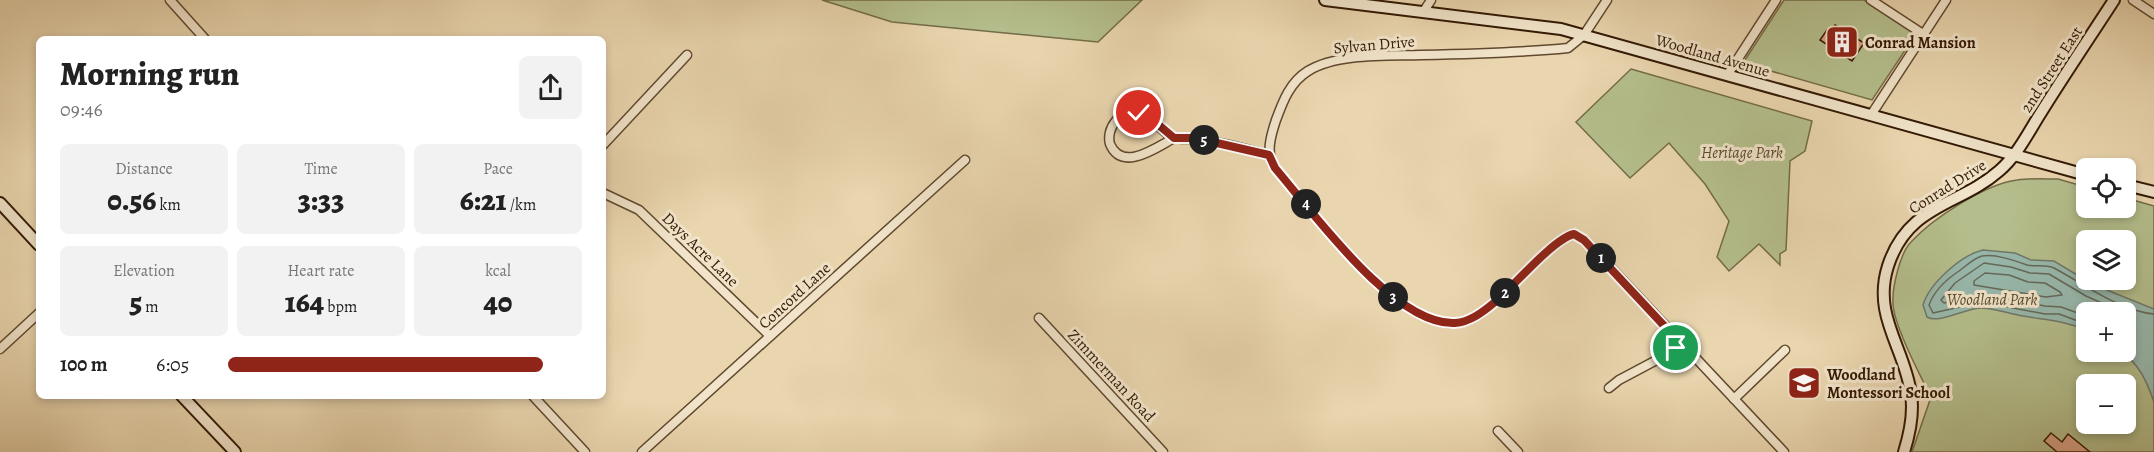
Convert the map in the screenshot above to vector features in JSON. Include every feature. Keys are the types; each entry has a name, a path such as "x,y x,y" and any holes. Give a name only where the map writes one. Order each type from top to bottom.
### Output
{"street":[{"path":"170,0 202,36"},
{"name":"Woodland Avenue","path":"1325,0 1424,11 1584,34 2076,172"},
{"path":"1424,11 1431,0"},
{"path":"1584,34 1607,0"},
{"path":"1728,74 1776,0"},
{"path":"1871,0 1923,34"},
{"path":"1871,115 1946,0"},
{"name":"2nd Street East","path":"2014,156 2114,0"},
{"path":"2133,0 2154,14"},
{"name":"Sylvan Drive","path":"1269,155 1275,125 1288,91 1300,76 1320,65 1372,57 1568,48 1584,34"},
{"path":"606,142 687,55"},
{"path":"1174,138 1154,121 1139,113 1126,113 1115,122 1109,133 1110,143 1116,152 1125,158 1134,158 1174,138 1195,138 1269,155 1275,168 1376,283 1412,309 1444,322 1455,323 1478,315 1498,300 1560,241 1574,234 1584,240 1784,452"},
{"name":"Conrad Drive","path":"1904,452 1911,423 1911,394 1885,311 1884,288 1887,268 1901,239 1915,223 1938,206 1990,178 2014,156"},
{"name":"Concord Lane","path":"642,452 965,160"},
{"path":"2136,188 2154,192"},
{"name":"Days Acre Lane","path":"606,194 639,210 770,336"},
{"path":"0,203 36,242"},
{"path":"0,349 36,316"},
{"name":"Zimmerman Road","path":"1039,318 1163,452"},
{"path":"1609,388 1618,380 1683,346"},
{"path":"1734,399 1785,350"},
{"path":"185,399 235,452"},
{"path":"536,399 585,452"},
{"path":"1498,431 1518,452"}],"green space":[{"path":"822,0 1142,0 1098,42 892,22"},
{"path":"1784,0 1864,0 1916,34 1872,100 1743,63"},
{"name":"Heritage Park","path":"1631,69 1812,121 1805,151 1790,161 1786,250 1780,254 1780,265 1759,244 1729,271 1717,257 1729,221 1705,184 1669,143 1630,178 1576,122"},
{"name":"Woodland Park","path":"2032,179 2058,179 2076,184 2076,218 2136,218 2136,201 2154,206 2154,452 1912,452 1931,397 1908,350 1894,312 1894,289 1903,254 1911,242 1932,223 1975,195 2004,183"}],"water":[{"path":"1983,250 2015,253 2031,260 2054,261 2076,274 2076,290 2107,290 2154,309 2154,402 2145,380 2133,362 2136,362 2136,302 2076,302 2076,326 1986,308 1938,319 1927,317 1923,305 1932,288 1956,264"}],"building":[{"name":"Conrad Mansion","path":"1835,25 1864,43 1852,61 1820,40 1827,30 1830,32"},
{"path":"2051,433 2062,442 2068,434 2090,452 2057,452 2044,441"}],"place":[{"name":"Conrad Mansion","path":"1842,42"},
{"name":"Woodland Montessori School","path":"1804,383"}],"route":[{"path":"1139,113 1154,121 1174,138 1195,138 1269,155 1275,168 1357,263 1386,292 1420,314 1444,322 1467,321 1498,300 1560,241 1574,234 1584,240 1683,346 1676,348"}]}
